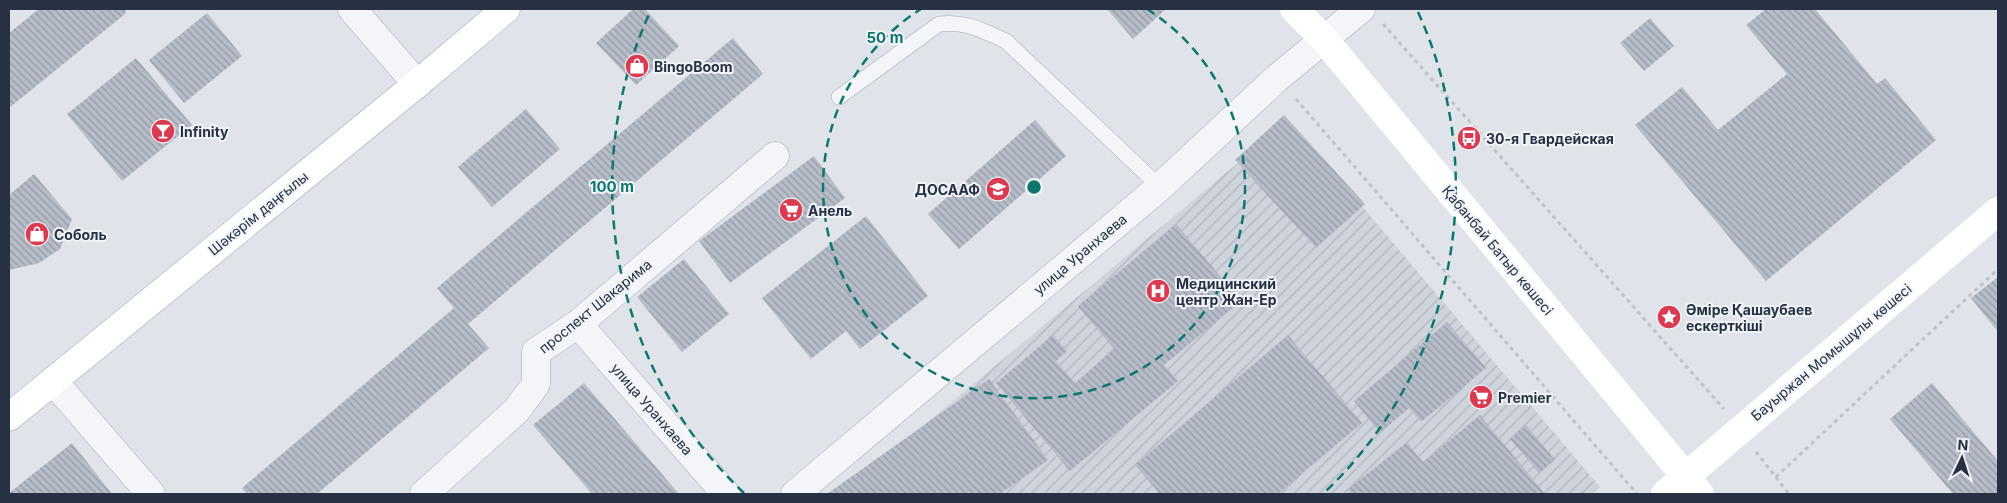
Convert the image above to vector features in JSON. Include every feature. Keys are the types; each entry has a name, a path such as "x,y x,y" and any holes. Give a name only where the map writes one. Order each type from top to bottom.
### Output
{"main road":[{"name":"Шәкәрім даңғылы","path":"9,417 506,9"},
{"name":"Қабанбай Батыр көшесі","path":"1294,9 1324,39 1693,486"},
{"name":"Бауыржан Момышұлы көшесі","path":"1665,494 1693,486 1740,430 1998,211"}],"street":[{"path":"352,9 417,84"},
{"name":"улица Уранхаева","path":"795,494 1160,187 1277,78 1324,39 1372,16"},
{"name":"проспект Шакарима","path":"424,494 517,410 536,384 536,352 578,324 775,156"},
{"name":"улица Уранхаева","path":"578,324 726,494"},
{"path":"53,381 151,494"}],"lane":[{"path":"839,97 939,24 956,22 974,27 1006,41 1160,187"}],"path":[{"path":"1372,16 1720,403 1789,494"},
{"path":"1277,78 1637,494"},
{"path":"1776,477 1998,269"}],"shaded area":[{"path":"1289,120 1600,487 1592,494 842,494"}],"building":[{"path":"39,9 126,9 125,14 9,108 9,33"},
{"name":"BingoBoom","path":"633,9 645,9 679,46 636,85 596,43"},
{"path":"1107,9 1166,9 1133,39"},
{"path":"1766,9 1815,9 1877,84 1885,78 1936,140 1766,281 1635,125 1682,87 1718,130 1787,74 1746,25"},
{"path":"207,13 242,56 184,103 149,60"},
{"path":"1650,18 1674,46 1644,71 1620,43"},
{"path":"733,38 763,74 468,324 489,348 317,494 247,494 242,488 454,308 437,288"},
{"path":"136,58 192,125 122,181 67,114"},
{"path":"526,109 560,149 492,207 458,167"},
{"path":"1284,115 1365,204 1316,248 1235,160"},
{"path":"1035,120 1066,156 959,249 928,214"},
{"path":"814,156 845,198 730,283 699,241"},
{"name":"Соболь","path":"34,174 72,219 60,249 39,263 9,270 9,195"},
{"path":"866,216 928,296 860,349 846,331 811,359 762,298"},
{"path":"1176,224 1241,301 1164,365 1178,381 1070,471 996,383 1053,335 1067,351 1056,361 1075,383 1114,349 1078,306"},
{"path":"684,259 729,314 682,352 637,297"},
{"path":"1998,277 1998,332 1971,298"},
{"path":"1447,322 1486,368 1421,422 1409,408 1380,433 1354,401"},
{"path":"1288,335 1362,423 1278,494 1160,494 1135,465"},
{"path":"989,379 1048,460 1000,494 827,494"},
{"path":"584,383 679,494 592,494 533,425"},
{"path":"1932,383 1998,461 1998,494 1953,494 1890,419"},
{"path":"1480,415 1545,494 1351,494 1347,490 1407,442 1423,462"},
{"path":"1526,425 1555,460 1539,473 1510,439"},
{"path":"72,443 112,494 9,494 9,493"}],"place":[{"name":"BingoBoom","path":"637,66"},
{"name":"Infinity","path":"163,131"},
{"name":"30-я Гвардейская","path":"1469,138"},
{"name":"ДОСААФ","path":"998,189"},
{"name":"Анель","path":"791,210"},
{"name":"Соболь","path":"37,234"},
{"name":"Медицинский центр Жан-Ер","path":"1158,291"},
{"name":"Әміре Қашаубаев ескерткіші","path":"1669,317"},
{"name":"Premier","path":"1481,397"}]}
